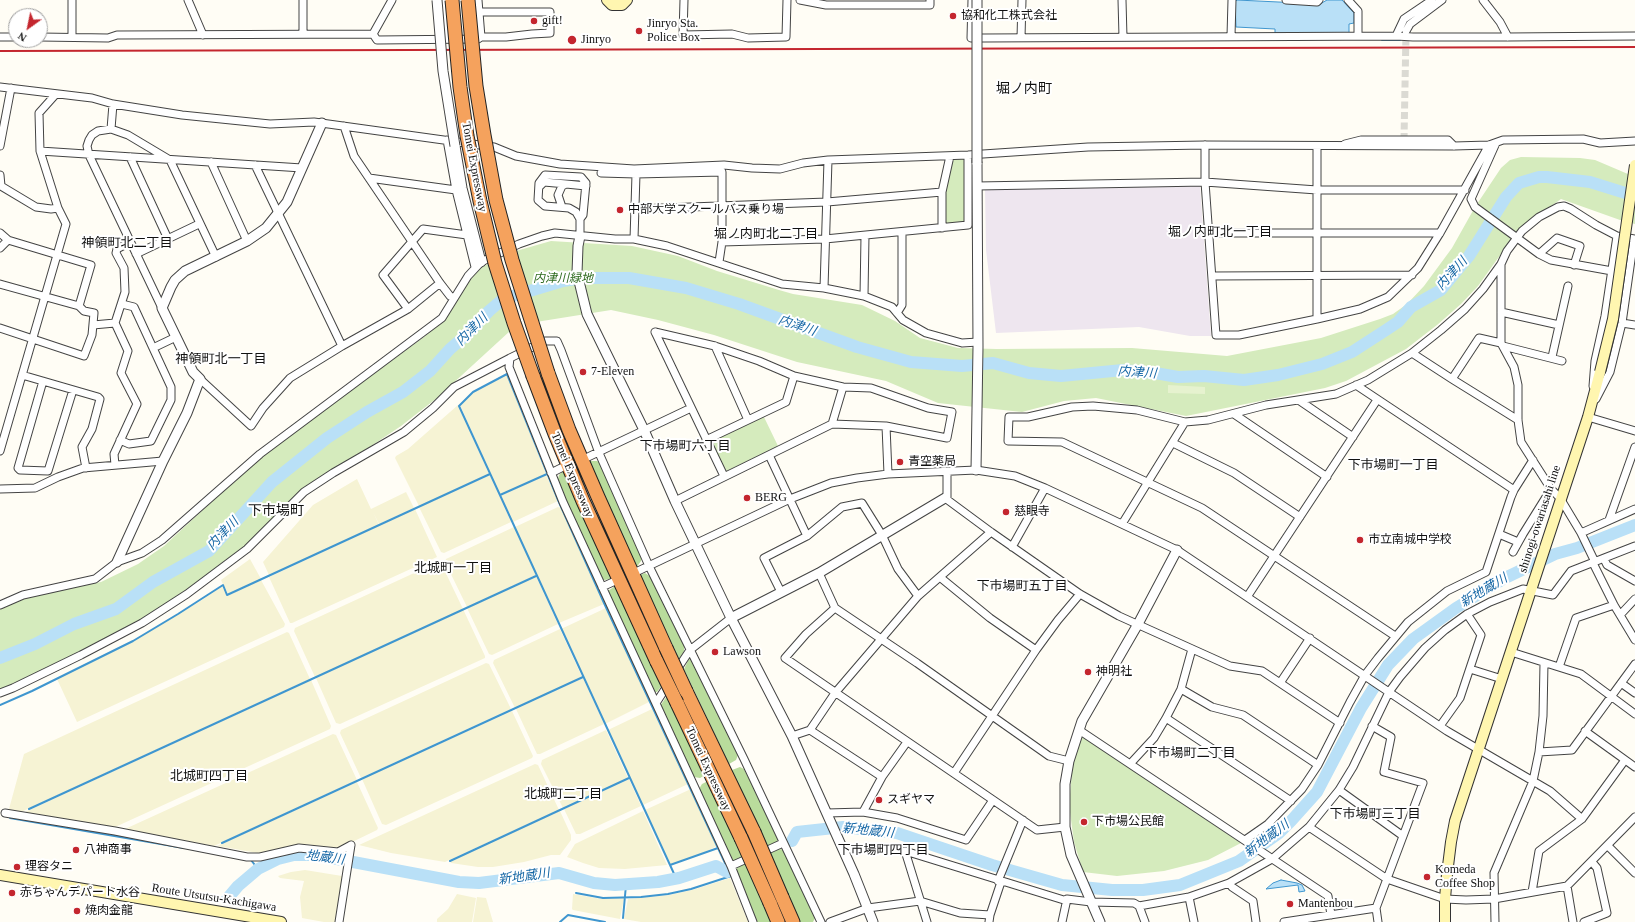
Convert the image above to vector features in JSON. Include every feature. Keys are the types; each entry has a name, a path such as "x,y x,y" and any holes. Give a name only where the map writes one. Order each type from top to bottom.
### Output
{"highway":[{"name":"Tomei Expressway","path":"444,1 460,87 467,136 480,201 495,263 514,323 554,434 657,662 741,838 778,922"},
{"name":"Tomei Expressway","path":"476,4 476,86 496,200 521,289 548,373 598,497 686,691 754,832 793,922"}],"main road":[{"path":"607,0 612,5 622,5 627,0"},
{"name":"shinogi-owariasahi line","path":"1445,922 1444,899 1450,842 1560,498 1589,413 1600,372 1613,319 1635,165"},
{"name":"Route Utsutsu-Kachigawa","path":"0,875 281,922"}],"street":[{"path":"72,0 72,37"},
{"path":"188,0 204,35"},
{"path":"303,0 303,34"},
{"path":"373,34 392,0"},
{"path":"684,0 683,35 732,34 748,38 786,37 787,0"},
{"path":"800,0 826,6 930,5 930,0"},
{"path":"972,0 971,38 1231,36 1635,36"},
{"path":"976,470 978,345 977,0"},
{"path":"1021,38 1022,0"},
{"path":"1122,0 1123,37"},
{"path":"1231,36 1232,0"},
{"path":"1286,0 1317,2 1319,0"},
{"path":"1348,0 1358,11 1358,36"},
{"path":"1396,36 1404,19 1422,3 1432,0"},
{"path":"1406,31 1410,24 1442,0"},
{"path":"1483,0 1500,22 1508,37"},
{"path":"373,34 377,40 478,38 550,34 550,12 444,1"},
{"path":"444,1 447,39"},
{"path":"444,1 443,71 462,188 478,265"},
{"path":"476,4 481,37"},
{"path":"48,37 108,38 117,35 373,34"},
{"path":"0,86 92,98 113,104 182,115 270,124 314,122 494,147 516,156 560,164 634,169 724,165 780,169 803,163 828,160 950,156 1088,147 1204,145 1454,146 1493,144 1503,140 1583,139 1600,143 1635,141"},
{"path":"0,146 11,88"},
{"path":"0,452 2,438 66,224 58,208 40,151 39,113 56,94"},
{"path":"111,129 113,104"},
{"path":"162,308 175,280 185,271 247,241 266,228 278,215 287,202 322,124"},
{"path":"344,126 354,156 440,283 450,296 454,298"},
{"path":"216,257 170,160 128,135 111,129 98,131 92,135 87,146 89,155 192,372 251,426 264,408 290,378 342,346 408,309 440,283"},
{"path":"447,140 456,190 467,235 478,265"},
{"path":"1204,145 1205,182 1216,335 1239,335 1360,309 1388,297 1412,276 1418,268 1493,144"},
{"path":"1493,144 1471,199 1475,208 1539,254 1552,260 1612,271"},
{"path":"1317,146 1317,319"},
{"path":"40,151 302,168"},
{"path":"722,242 825,239 968,225 968,155"},
{"path":"942,228 942,192 950,156"},
{"path":"130,158 168,239"},
{"path":"824,288 828,160"},
{"path":"211,162 247,241"},
{"path":"255,165 342,346"},
{"path":"601,173 636,174 722,172 722,242 719,262"},
{"path":"634,239 636,174"},
{"path":"0,175 1,186 36,207 51,209 58,208"},
{"path":"580,219 583,215 586,182 581,177 545,175 539,183 538,200 545,206 569,208 576,212 580,219 577,273 585,307 731,618 792,736 838,837 873,922"},
{"path":"369,178 456,190"},
{"path":"539,188 544,182 586,186"},
{"path":"977,186 1205,182 1317,190 1465,190"},
{"path":"562,208 559,203 558,195 562,186 566,184"},
{"path":"636,209 826,202 942,192"},
{"path":"1395,636 1202,508 1062,442 1008,441 1009,418 1028,417 1072,407 1093,406 1137,410 1185,422 1208,420 1266,405 1300,401 1336,394 1368,380 1412,353 1441,330 1465,309 1483,289 1501,264 1514,237 1539,217 1558,207 1564,206 1617,236 1635,239 1622,323 1610,372 1589,413"},
{"path":"136,254 200,224"},
{"path":"408,309 383,276 423,229 467,235"},
{"path":"897,313 902,305 902,232"},
{"path":"0,233 8,240 90,265 79,306"},
{"path":"0,605 23,595 95,579 117,562 142,553 162,540 260,454 442,318 454,298 478,265 519,244 542,236 555,233 634,239 682,249 782,284 824,288 864,296 892,307 903,320 926,333 962,343 978,345"},
{"path":"1209,233 1440,233"},
{"path":"864,296 865,236"},
{"path":"1589,413 1595,361 1605,316 1617,236"},
{"path":"1539,254 1557,238 1580,246 1574,264"},
{"path":"0,248 8,240"},
{"path":"115,465 114,454 136,404 121,373 128,351 116,323 125,292 124,268 116,253 117,250 130,242"},
{"path":"1501,264 1502,345 1514,367 1518,385 1518,420 1521,442 1551,489 1560,498 1582,535 1614,605 1635,640"},
{"path":"1212,276 1412,276"},
{"path":"0,284 79,306 84,311 94,313 92,336 84,356 0,328"},
{"path":"1552,358 1568,286"},
{"path":"120,440 129,444 151,441 171,400 171,387 134,308 122,304"},
{"path":"1501,312 1559,325"},
{"path":"93,325 116,323"},
{"path":"1622,323 1635,325"},
{"path":"675,501 832,424 886,426 947,438 952,412 928,408 871,388 843,387 794,376 759,361 714,346 655,332 724,476"},
{"path":"153,348 176,337"},
{"path":"1452,379 1479,338 1562,361"},
{"path":"0,693 81,655 142,623 187,594 247,549 304,492 404,432 433,408 454,387 545,341 557,341 599,453 649,566 821,922"},
{"path":"714,346 748,420"},
{"path":"1412,353 1518,420"},
{"path":"510,358 509,367 551,473 731,866 753,922"},
{"path":"22,375 98,397 100,400 92,430 82,446 86,468"},
{"path":"706,440 786,402 794,376"},
{"path":"117,562 187,412 200,379"},
{"path":"43,381 18,468 20,470 48,471 73,390"},
{"path":"1356,385 1514,490"},
{"path":"832,424 843,387"},
{"path":"1247,596 1378,400"},
{"path":"1300,401 1353,437"},
{"path":"588,457 691,408"},
{"path":"1589,413 1635,431"},
{"path":"1234,414 1327,477"},
{"path":"1122,524 1173,444 1185,422"},
{"path":"886,426 888,474"},
{"path":"1173,444 1234,473 1300,517"},
{"path":"1609,520 1635,447"},
{"path":"769,455 807,536"},
{"path":"1246,841 1268,824 1302,789 1318,765 1366,676 1395,636 1408,622 1441,595 1486,572 1511,497 1533,460"},
{"path":"0,489 35,488 58,477 86,468 163,461"},
{"path":"551,473 561,468"},
{"path":"638,571 790,499 831,483 888,474 976,470 1015,476 1045,488 1176,550 1471,746 1479,749 1550,791 1582,818"},
{"path":"946,498 947,472"},
{"path":"1012,547 1045,488"},
{"path":"1513,552 1551,489"},
{"path":"946,498 991,532 1080,594 1119,616 1230,666 1262,671 1340,723"},
{"path":"656,703 690,650 731,618 818,573 946,498"},
{"path":"781,592 764,558 807,536 842,507 862,503 882,535 898,569 918,596"},
{"path":"1582,535 1609,520 1635,509"},
{"path":"792,736 810,730 835,693 918,596 941,578 991,532"},
{"path":"1499,534 1518,542"},
{"path":"1139,906 1189,897 1229,883 1270,857 1309,827 1339,790 1353,767 1387,691 1425,648 1467,614 1490,602 1523,589 1532,588 1553,595 1571,571 1635,546"},
{"path":"1100,922 1072,855 1066,827 1064,784 1069,761 1082,721 1138,624 1176,550"},
{"path":"1604,559 1607,565 1635,581"},
{"path":"818,573 835,608 882,639 1049,756 1069,761"},
{"path":"941,578 990,618 1036,650"},
{"path":"602,587 613,582"},
{"path":"954,773 1036,650 1058,620 1080,594"},
{"path":"1620,615 1634,604"},
{"path":"1559,667 1576,618 1614,605"},
{"path":"835,608 806,634 784,658 1037,830 1066,827"},
{"path":"1440,726 1460,698 1481,635 1467,614"},
{"path":"1280,683 1310,638"},
{"path":"1130,764 1154,738 1166,718 1181,689 1192,649"},
{"path":"1511,652 1581,674 1635,714"},
{"path":"1495,922 1494,873 1533,782 1539,752 1543,716 1544,663"},
{"path":"1539,752 1572,750 1635,664"},
{"path":"1470,669 1502,679"},
{"path":"1621,683 1635,693"},
{"path":"1181,689 1212,707 1243,715 1318,765"},
{"path":"1166,718 1291,801"},
{"path":"1372,726 1391,738 1384,772 1423,783 1376,908 1378,922"},
{"path":"810,730 882,777"},
{"path":"1079,730 1328,896 1331,915"},
{"path":"1585,731 1635,767"},
{"path":"863,812 882,777 907,742"},
{"path":"1532,892 1539,851 1582,818 1624,760"},
{"path":"1339,790 1403,836"},
{"path":"828,815 863,812 897,818 966,840 993,800"},
{"path":"5,813 115,831 247,857 260,857 299,848 338,852 351,845 339,922"},
{"path":"1309,827 1387,879 1444,899 1466,900 1494,899 1567,886 1635,817"},
{"path":"830,922 868,908 920,901 960,913 991,920 1000,881 1023,820"},
{"path":"731,866 783,843"},
{"path":"1608,846 1635,873"},
{"path":"927,922 905,851 1067,901 1067,899 1134,903 1139,906 1145,922"},
{"path":"1584,922 1607,913 1597,868 1592,862"},
{"path":"1229,883 1232,887 1253,902 1256,922"},
{"path":"1567,886 1573,922"},
{"path":"1189,897 1194,922"},
{"path":"1062,922 1067,901"},
{"path":"1284,922 1376,908"}],"shaded area":[{"path":"1200,186 1211,336 1190,336 1139,327 996,333 986,250 985,188"},
{"path":"507,374 546,474 500,495 460,405 473,393"},
{"path":"458,405 489,474 419,506 395,458 408,449"},
{"path":"490,475 511,522 444,553 441,552 419,507"},
{"path":"546,475 558,501 513,522 500,496"},
{"path":"357,479 371,509 406,492 414,508 379,524 373,512 379,525 269,575 263,562 313,505"},
{"path":"558,507 561,508 604,604 559,623 515,527"},
{"path":"415,509 437,557 290,623 269,577"},
{"path":"514,527 536,575 467,607 445,562 446,559"},
{"path":"250,559 261,579 228,594 221,580"},
{"path":"438,562 441,563 463,609 315,677 294,631 295,628"},
{"path":"536,576 558,624 492,655 489,654 467,608"},
{"path":"261,580 285,624 284,627 77,722 57,679 133,641 202,600 222,586 227,596"},
{"path":"606,608 651,701 605,724 561,629"},
{"path":"463,609 485,658 340,724 336,723 316,678"},
{"path":"560,629 582,677 515,708 493,663 494,660"},
{"path":"287,632 289,633 310,679 21,812 9,809 24,754"},
{"path":"486,663 489,664 511,709 361,778 340,733 341,730"},
{"path":"583,678 604,724 540,754 537,754 516,709"},
{"path":"311,680 331,726 330,729 113,828 23,813"},
{"path":"652,709 688,784 643,805 608,730"},
{"path":"512,711 533,756 532,758 386,825 382,824 362,779"},
{"path":"606,730 628,778 563,808 541,764 542,760"},
{"path":"333,734 336,735 357,780 214,846 125,829"},
{"path":"535,764 538,765 559,810 445,862 391,853 359,845"},
{"path":"629,779 641,806 580,834 576,834 564,809"},
{"path":"357,782 378,828 377,830 344,846 338,848 304,844 258,853 217,846"},
{"path":"691,789 717,846 701,854 670,865 645,810"},
{"path":"560,811 571,835 571,840 560,855 551,855 524,862 493,867 478,867 451,863 450,861"},
{"path":"643,811 667,865 625,869 599,868 567,857 575,844"},
{"path":"305,870 344,877 335,922 324,922 302,918 300,897 304,881 280,878 278,876"},
{"path":"730,878 748,922 641,922 624,919 628,899 669,895 692,890"},
{"path":"457,894 476,898 472,922 437,922 437,919 448,909"},
{"path":"573,894 602,899 624,898 620,919 573,910"},
{"path":"477,897 486,898 493,922 473,922"}],"green space":[{"name":"内津川緑地","path":"1521,157 1580,158 1595,160 1635,177 1635,224 1561,199 1519,229 1478,286 1461,304 1437,325 1406,349 1346,381 1325,388 1186,416 1096,398 1064,401 1022,412 938,403 886,381 797,362 714,335 658,320 611,310 536,322 516,251 551,241 632,246 678,256 717,271 793,294 862,305 895,321 920,338 958,348 1132,348 1227,356 1321,338 1393,314 1407,304 1424,286 1452,248 1475,207 1501,168 1510,160"},
{"path":"964,158 965,221 963,223 946,224 944,195 953,160"},
{"name":"内津川緑地","path":"490,263 510,331 437,398 401,426 334,471 242,551 191,589 156,611 102,641 0,690 0,609 24,597 101,582 138,564 164,546 261,456 424,337 444,320 476,270"},
{"path":"1168,385 1205,387 1205,394 1168,393"},
{"path":"763,415 778,446 727,471 725,470 711,440"},
{"path":"589,461 597,461 601,463 641,556 641,561 636,568"},
{"path":"563,471 611,579 604,580 599,577 557,483 559,475"},
{"path":"645,573 651,577 684,645 684,651 679,659 640,575"},
{"path":"615,586 662,685 657,692 653,692 608,596 608,591"},
{"path":"689,659 691,660 738,755 736,760 729,764 684,669"},
{"path":"667,696 705,775 700,778 694,777 692,774 660,706"},
{"path":"1082,736 1241,843 1208,860 1164,871 1117,876 1083,872 1074,842 1069,805 1073,762"},
{"path":"740,767 744,769 778,839 776,843 767,846 732,770"},
{"path":"708,781 743,857 731,862 699,789 702,784"},
{"path":"780,849 783,850 815,918 813,922 800,922 770,853"},
{"path":"746,863 771,922 756,922 735,870"}],"water":[{"path":"1237,0 1320,4 1327,0 1342,0 1354,13 1354,23 1349,24 1349,33 1275,33 1275,29 1236,27 1235,2"},
{"path":"1281,880 1302,885 1305,891 1299,892 1298,885 1266,889 1273,883"}],"waterway":[{"path":"1382,40 1400,40"},
{"name":"内津川","path":"0,658 35,644 74,624 116,609 153,582 209,551 272,482 327,438 367,412 403,392 430,371 450,349 503,299 563,281 582,278 629,278 686,288 739,304 857,347 911,362 962,366 993,363 1029,373 1061,376 1123,370 1178,377 1204,376 1244,380 1278,375 1322,364 1352,352 1398,322 1411,307 1441,290 1469,256 1506,197 1519,183 1539,177 1547,177 1590,182 1635,196"},
{"path":"676,878 459,406 473,392 507,374 558,500 604,603 718,848"},
{"path":"0,705 32,691 133,641 223,585 227,595 490,474"},
{"path":"500,495 547,474"},
{"name":"新地蔵川","path":"792,841 797,832 843,827 897,833 992,865 1062,885 1112,890 1143,890 1180,885 1239,861 1279,833 1291,821 1317,792 1361,708 1388,665 1413,639 1456,608 1505,578 1555,554 1577,548 1635,525"},
{"path":"29,809 536,576"},
{"path":"222,843 583,677"},
{"path":"450,861 629,778"},
{"path":"10,818 184,848"},
{"path":"576,893 603,898 641,897 668,894 691,889 731,876 718,848 670,865"},
{"name":"新地蔵川","path":"227,899 238,886 258,869 278,859 294,855 316,855 459,882 479,883 559,873 594,883 615,885 658,882 679,878 716,866 727,872"},
{"path":"251,860 258,869"},
{"path":"623,918 626,885"},
{"path":"560,922 568,915 605,922"}],"tunnel":[{"path":"1404,140 1406,32"}],"railway":[{"path":"0,51 1635,47"}],"place":[{"name":"協和化工株式会社","path":"953,16"},
{"name":"gift!","path":"534,21"},
{"name":"Jinryo Sta. Police Box","path":"639,31"},
{"name":"Jinryo","path":"572,40"},
{"name":"中部大学スクールバス乗り場","path":"620,210"},
{"name":"7-Eleven","path":"583,372"},
{"name":"青空薬局","path":"900,462"},
{"name":"BERG","path":"747,498"},
{"name":"慈眼寺","path":"1006,512"},
{"name":"市立南城中学校","path":"1360,540"},
{"name":"Lawson","path":"715,652"},
{"name":"神明社","path":"1088,672"},
{"name":"スギヤマ","path":"879,800"},
{"name":"下市場公民館","path":"1084,822"},
{"name":"八神商事","path":"76,850"},
{"name":"理容タニ","path":"17,867"},
{"name":"Komeda Coffee Shop","path":"1427,877"},
{"name":"赤ちゃんデパート水谷","path":"12,893"},
{"name":"Mantenbou","path":"1290,904"},
{"name":"焼肉金龍","path":"77,911"}],"district":[{"name":"堀ノ内町","path":"1024,89"},
{"name":"堀ノ内町北一丁目","path":"1220,233"},
{"name":"堀ノ内町北二丁目","path":"766,235"},
{"name":"神領町北二丁目","path":"127,244"},
{"name":"神領町北一丁目","path":"221,360"},
{"name":"下市場町六丁目","path":"685,447"},
{"name":"下市場町一丁目","path":"1393,466"},
{"name":"下市場町","path":"276,511"},
{"name":"北城町一丁目","path":"453,569"},
{"name":"下市場町五丁目","path":"1022,587"},
{"name":"下市場町二丁目","path":"1190,754"},
{"name":"北城町四丁目","path":"209,777"},
{"name":"北城町二丁目","path":"563,795"},
{"name":"下市場町三丁目","path":"1375,815"},
{"name":"下市場町四丁目","path":"883,851"}],"water label":[{"name":"地蔵川","path":"325,858"}]}
